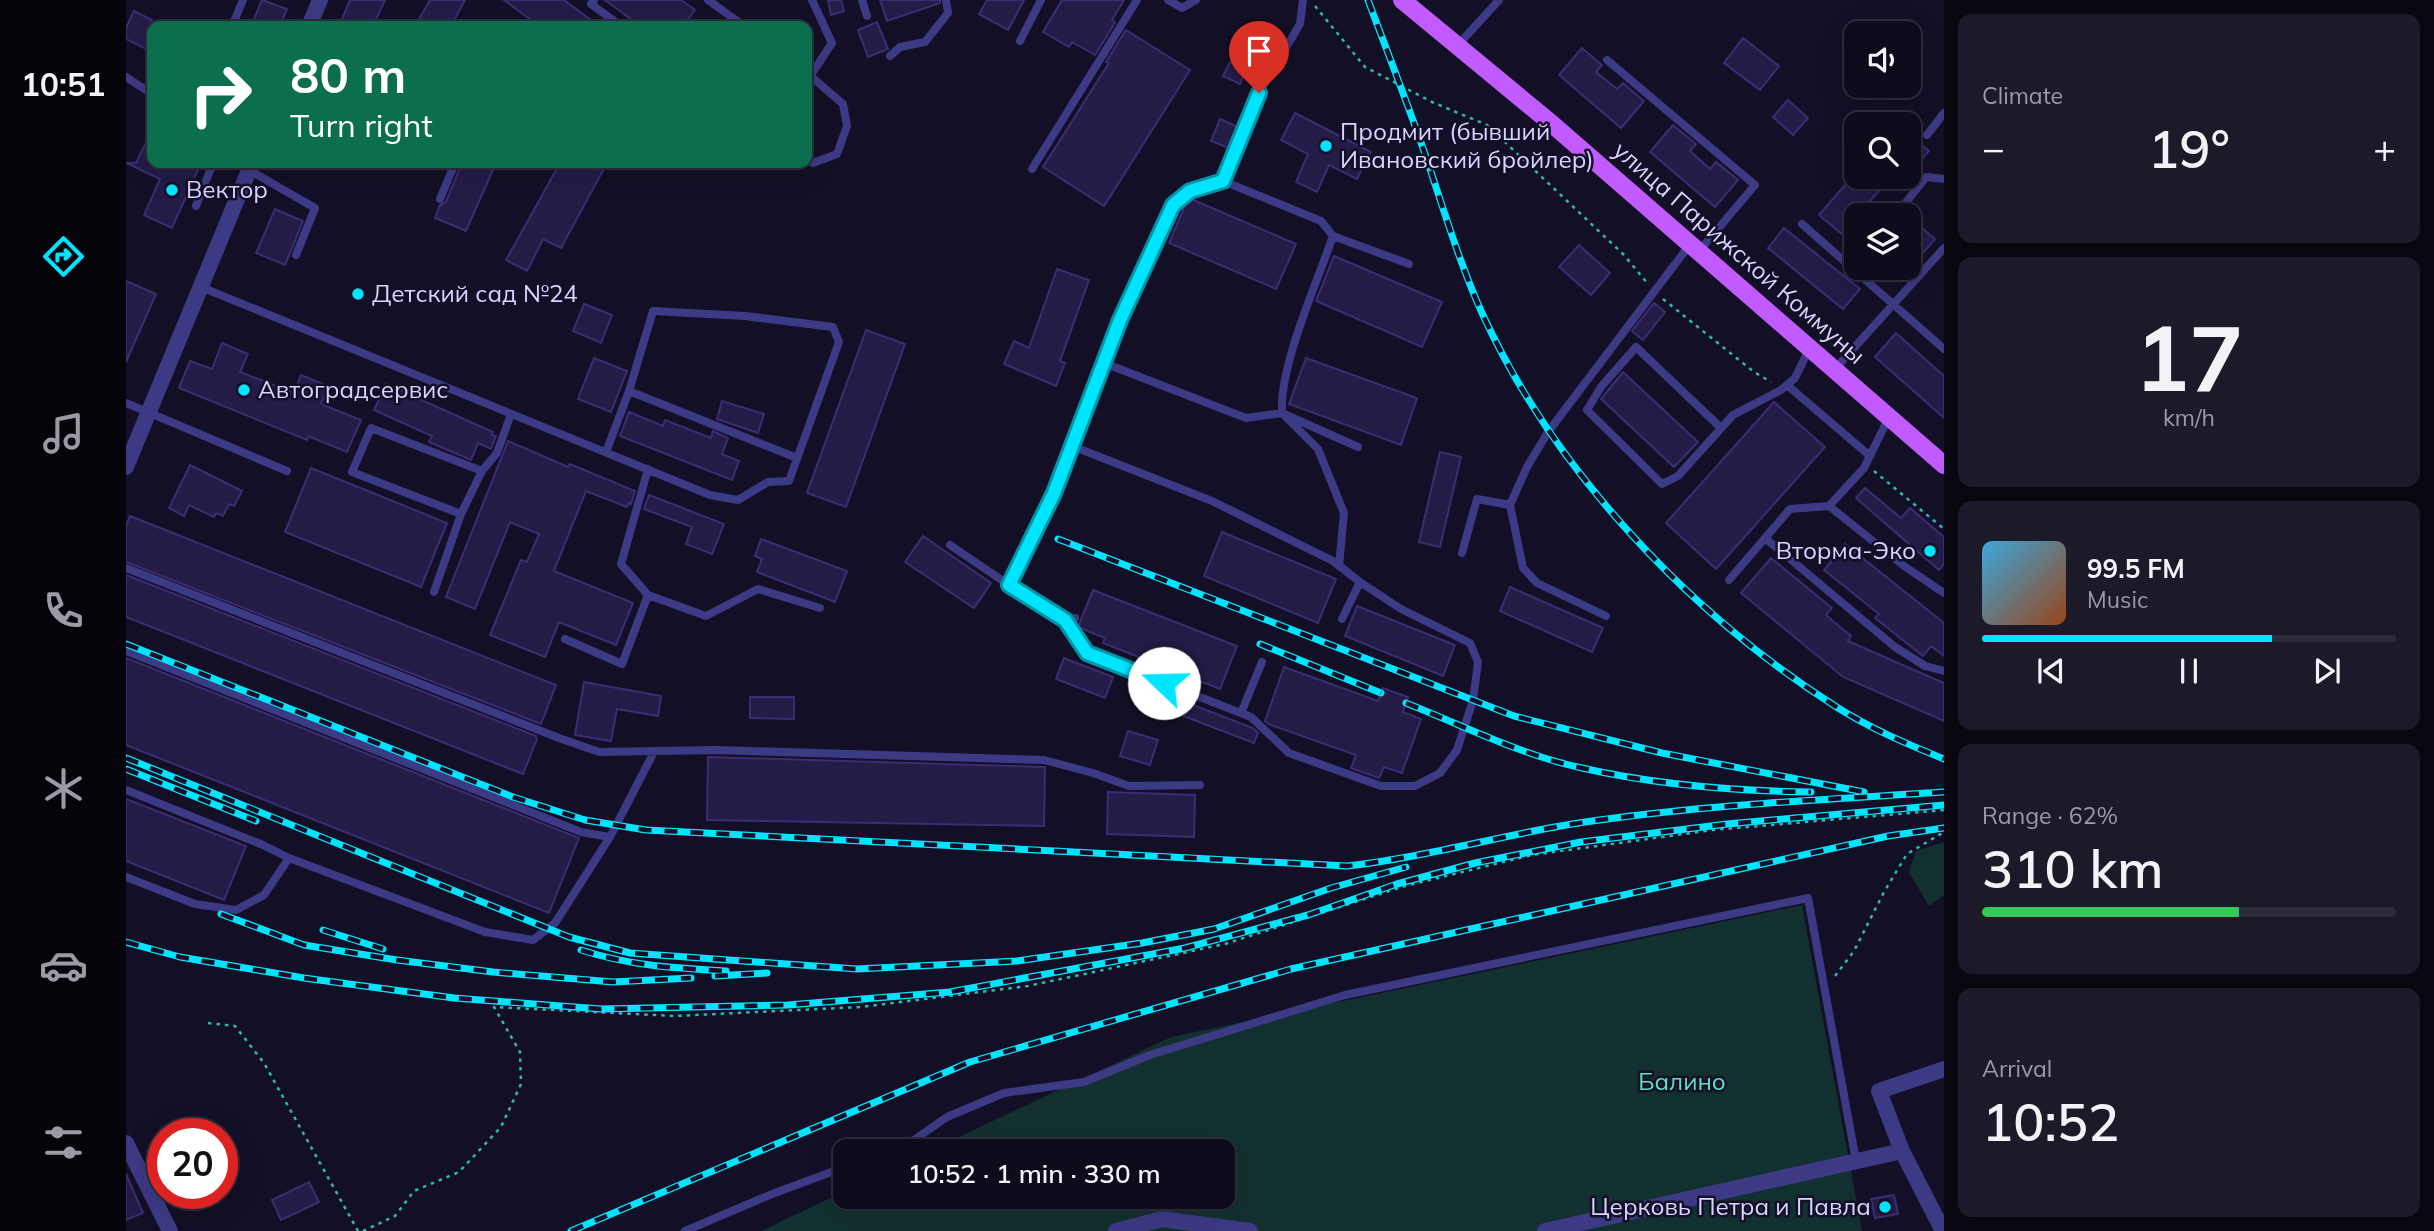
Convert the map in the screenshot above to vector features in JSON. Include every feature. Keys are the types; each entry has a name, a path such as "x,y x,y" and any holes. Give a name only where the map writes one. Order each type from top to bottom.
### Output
{"main road":[{"name":"улица Парижской Коммуны","path":"1402,0 1696,247 1944,465"}],"street":[{"path":"311,21 320,0"},
{"path":"126,467 251,168"},
{"path":"1943,1231 1902,1151 1879,1091 1944,1069"},
{"path":"126,1143 170,1231"},
{"path":"1545,1231 1902,1151"},
{"path":"1116,1231 1163,1219 1250,1231"}],"lane":[{"path":"234,21 243,0"},
{"path":"708,0 737,21"},
{"path":"812,0 832,43 812,70"},
{"path":"862,0 867,16"},
{"path":"890,55 900,47 925,43 948,13 946,0"},
{"path":"1020,41 1041,0"},
{"path":"1032,169 1138,0"},
{"path":"1168,0 1182,8 1196,0"},
{"path":"1223,181 1259,93 1300,24 1306,0"},
{"path":"1458,45 1499,0"},
{"path":"590,1 615,21"},
{"path":"1606,616 1537,583 1522,568 1510,505 1527,467 1548,432 1654,292 1755,185 1607,60"},
{"path":"126,77 147,91"},
{"path":"812,77 843,104 847,126 836,154 812,163"},
{"path":"1927,135 1944,113"},
{"path":"196,206 211,168"},
{"path":"253,168 315,208 296,255"},
{"path":"440,199 453,168"},
{"path":"1905,203 1926,177 1944,179"},
{"path":"1009,585 1054,493 1120,320 1173,205 1190,191 1223,181 1321,221 1333,236 1409,264"},
{"path":"1802,224 1844,258"},
{"path":"1333,236 1280,395 1282,413 1318,449 1344,513 1339,566"},
{"path":"1835,369 1944,248"},
{"path":"1868,280 1944,349"},
{"path":"201,287 710,495 738,499 768,482 789,481 839,342 833,327 745,316 653,312 629,391 606,452"},
{"path":"1721,428 1636,347 1601,387 1587,410 1662,484 1678,476 1733,415 1781,390 1795,378 1810,347"},
{"path":"1104,363 1246,418 1282,413 1358,447"},
{"path":"1787,385 1870,456"},
{"path":"629,391 797,458"},
{"path":"126,402 286,471"},
{"path":"434,592 461,514 482,471 497,453 511,414"},
{"path":"1829,506 1864,468 1889,417"},
{"path":"461,514 352,472 371,428 482,471"},
{"path":"950,545 1065,620 1087,653 1251,717 1289,753 1381,786 1415,786 1440,773 1457,750 1474,700 1478,662 1469,643 1401,609 1339,566 1212,501 1072,446"},
{"path":"648,469 621,565 648,595 706,616 758,589 820,608"},
{"path":"1462,552 1477,499 1510,505"},
{"path":"1729,580 1790,509 1829,506 1944,593"},
{"path":"1765,538 1895,647 1925,666 1944,671"},
{"path":"126,568 600,752 717,750 1044,760 1129,786 1200,785"},
{"path":"1342,619 1360,582"},
{"path":"565,639 622,664 648,595"},
{"path":"1065,620 1075,618"},
{"path":"126,651 581,832 610,837"},
{"path":"1241,713 1262,662"},
{"path":"126,790 289,858 485,932 533,940 555,923 610,837 654,752"},
{"path":"126,877 195,904 236,910 264,895 289,858"},
{"path":"915,1139 947,1117 1004,1093 1084,1082 1150,1055 1345,995 1808,898 1856,1161"},
{"path":"685,1231 833,1172"}],"path":[{"path":"1306,0 1365,67 1422,97 1487,125 1624,255 1654,292 1773,384"},
{"path":"1913,503 1944,530"},
{"path":"363,1231 395,1216 414,1191 459,1172 501,1127 522,1084 520,1052 494,1007 674,1016 861,1007 1016,987 1225,944 1405,886 1532,855 1713,831 1944,810"},
{"path":"1824,990 1854,951 1884,891 1907,854 1944,832"},
{"path":"208,1023 235,1026 264,1063 358,1231"}],"green space":[{"path":"1944,842 1944,895 1929,906 1909,872 1916,851"},
{"name":"Балино","path":"1802,905 1862,1231 761,1231 833,1197 833,1209 1235,1209 1235,1139 954,1139 1171,1037"}],"building":[{"path":"262,0 287,9 282,21 253,21"},
{"path":"350,0 385,0 375,21 341,21"},
{"path":"430,0 465,0 454,21 418,21"},
{"path":"504,0 564,0 592,21 532,21"},
{"path":"605,0 681,0 695,10 687,21 633,21"},
{"path":"828,0 841,0 844,11 831,15"},
{"path":"880,0 940,0 940,3 887,21"},
{"path":"987,0 1024,0 1008,30 979,14"},
{"path":"1062,0 1124,0 1112,20 1115,23 1095,55 1072,42 1069,47 1043,32"},
{"path":"134,11 152,20 147,21 147,50 126,39 126,28"},
{"path":"877,22 888,49 868,57 858,30"},
{"path":"1126,30 1190,70 1104,206 1043,167 1109,63 1106,62"},
{"path":"1743,38 1779,66 1760,90 1724,63"},
{"path":"1582,48 1602,65 1596,72 1617,89 1623,83 1644,101 1621,128 1559,75"},
{"path":"1230,62 1246,69 1240,84 1223,76"},
{"path":"1788,100 1808,118 1793,135 1773,117"},
{"name":"Продмит (бывший Ивановский бройлер)","path":"1295,113 1371,152 1357,179 1329,165 1317,192 1296,182 1308,154 1281,140"},
{"path":"1220,119 1238,127 1229,148 1211,141"},
{"path":"1673,125 1696,144 1690,151 1710,169 1716,162 1738,180 1715,207 1650,152"},
{"name":"Вектор","path":"147,140 147,168 199,168 172,228 144,215 160,179 126,163 136,163"},
{"path":"1921,145 1929,151 1921,160"},
{"path":"460,168 494,168 466,231 435,218 440,205 446,202"},
{"path":"557,168 604,168 561,248 543,239 527,271 506,260"},
{"path":"1844,186 1844,189 1881,189 1868,203 1844,203 1843,235 1819,215"},
{"path":"1191,199 1296,244 1276,289 1169,243 1186,203"},
{"path":"275,209 303,221 285,265 256,253"},
{"path":"1921,227 1935,239 1921,255"},
{"path":"1784,228 1844,276 1844,280 1849,280 1860,289 1843,309 1768,248"},
{"path":"1579,245 1610,273 1591,295 1559,267"},
{"path":"1334,256 1442,302 1422,347 1316,301"},
{"path":"1057,269 1089,280 1060,361 1065,363 1056,386 1004,364 1014,341 1029,348"},
{"path":"126,281 156,294 126,362"},
{"path":"1654,303 1665,312 1643,340 1632,331"},
{"path":"584,304 612,315 601,343 573,331"},
{"path":"866,330 905,344 846,507 807,493"},
{"path":"1896,333 1944,376 1944,418 1875,357"},
{"name":"Автоградсервис","path":"222,343 248,354 240,372 294,393 301,375 328,386 321,404 361,420 347,452 308,436 307,440 179,388 190,361 212,369"},
{"path":"594,358 627,371 611,412 578,399"},
{"path":"1306,358 1417,398 1401,445 1289,404"},
{"path":"1623,372 1698,442 1674,467 1601,399"},
{"path":"386,384 493,432 492,435 496,436 491,449 478,443 471,460 429,442 432,436 374,410"},
{"path":"722,401 764,414 758,433 717,419"},
{"path":"1774,402 1825,447 1716,569 1666,523"},
{"path":"629,412 663,426 665,420 711,438 713,431 728,438 722,454 739,461 732,480 620,436"},
{"path":"508,441 568,467 570,464 635,491 631,504 627,507 586,491 554,571 633,603 616,645 559,622 545,657 490,635 521,560 527,562 539,534 510,522 475,609 446,597"},
{"path":"1440,452 1461,457 1440,547 1419,542"},
{"path":"190,465 242,491 234,506 229,504 223,516 216,513 214,517 189,505 184,516 169,508"},
{"path":"311,468 447,523 421,587 285,532"},
{"name":"Вторма-Эко","path":"1865,488 1901,518 1910,508 1944,537 1944,564 1939,570 1856,498"},
{"path":"649,495 724,524 712,554 686,544 692,527 644,509"},
{"path":"130,516 556,685 541,724 126,562 126,526"},
{"path":"1222,532 1336,579 1318,623 1204,576"},
{"path":"923,536 991,583 974,608 905,562"},
{"path":"761,539 847,571 835,602 757,572 762,559 755,556"},
{"path":"1845,544 1944,623 1944,656 1931,646 1923,656 1875,618 1879,614 1824,570"},
{"path":"1771,558 1832,608 1826,615 1851,636 1848,641 1944,683 1944,721 1843,677 1741,593"},
{"path":"126,575 536,736 523,774 126,617"},
{"path":"1510,587 1603,628 1592,652 1500,611"},
{"path":"1093,590 1237,646 1220,689 1103,643 1105,638 1078,627"},
{"path":"1357,606 1455,645 1443,676 1345,636"},
{"path":"126,658 579,838 549,913 126,745"},
{"path":"1064,658 1113,677 1105,698 1056,679"},
{"path":"1284,667 1378,701 1383,688 1408,697 1403,712 1421,719 1402,773 1384,767 1379,778 1351,768 1356,755 1268,724 1265,721"},
{"path":"584,682 661,696 658,716 617,709 611,741 575,735"},
{"path":"750,697 794,697 794,719 750,718"},
{"path":"1175,698 1253,728 1258,733 1254,743 1170,711"},
{"path":"1128,731 1158,740 1150,765 1120,756"},
{"path":"708,757 1045,767 1044,826 707,820"},
{"path":"1108,792 1195,795 1194,837 1107,834"},
{"path":"126,799 246,846 224,900 126,861"},
{"path":"126,1174 143,1213 126,1220"},
{"path":"309,1182 319,1202 281,1220 272,1200"},
{"name":"Церковь Петра и Павла","path":"1894,1195 1898,1214 1875,1218 1871,1199"}],"railway":[{"path":"1368,0 1482,313 1512,371 1547,428 1587,482 1631,534 1728,628 1835,706 1902,741 1944,759"},
{"path":"1058,539 1514,716 1662,753 1864,792"},
{"path":"126,644 513,797 585,820 646,830 1347,866 1615,818 1738,805 1944,792"},
{"path":"1260,644 1381,693"},
{"path":"1406,703 1515,748 1582,768 1696,786 1811,792"},
{"path":"126,758 569,937 630,953 857,969 1017,961 1142,943 1214,929 1331,888 1406,867"},
{"path":"126,769 256,821"},
{"path":"126,942 180,957 304,978 454,998 601,1009 788,1005 950,992 1185,948 1308,915 1397,884 1475,863 1581,842 1727,824 1944,805"},
{"path":"571,1231 970,1062 1291,969 1888,836 1944,828"},
{"path":"221,914 304,945 397,960 493,972 613,982 691,978"},
{"path":"323,930 383,949"},
{"path":"581,950 635,963 726,971"},
{"path":"715,976 767,973"}],"place":[{"name":"Продмит (бывший Ивановский бройлер)","path":"1326,146"},
{"name":"Вектор","path":"172,190"},
{"name":"Детский сад №24","path":"358,294"},
{"name":"Автоградсервис","path":"244,390"},
{"name":"Вторма-Эко","path":"1930,551"},
{"name":"Церковь Петра и Павла","path":"1885,1207"}],"route":[{"path":"1164,683 1087,653 1065,620 1009,585 1054,493 1120,320 1173,205 1190,191 1223,181 1259,93"}]}
